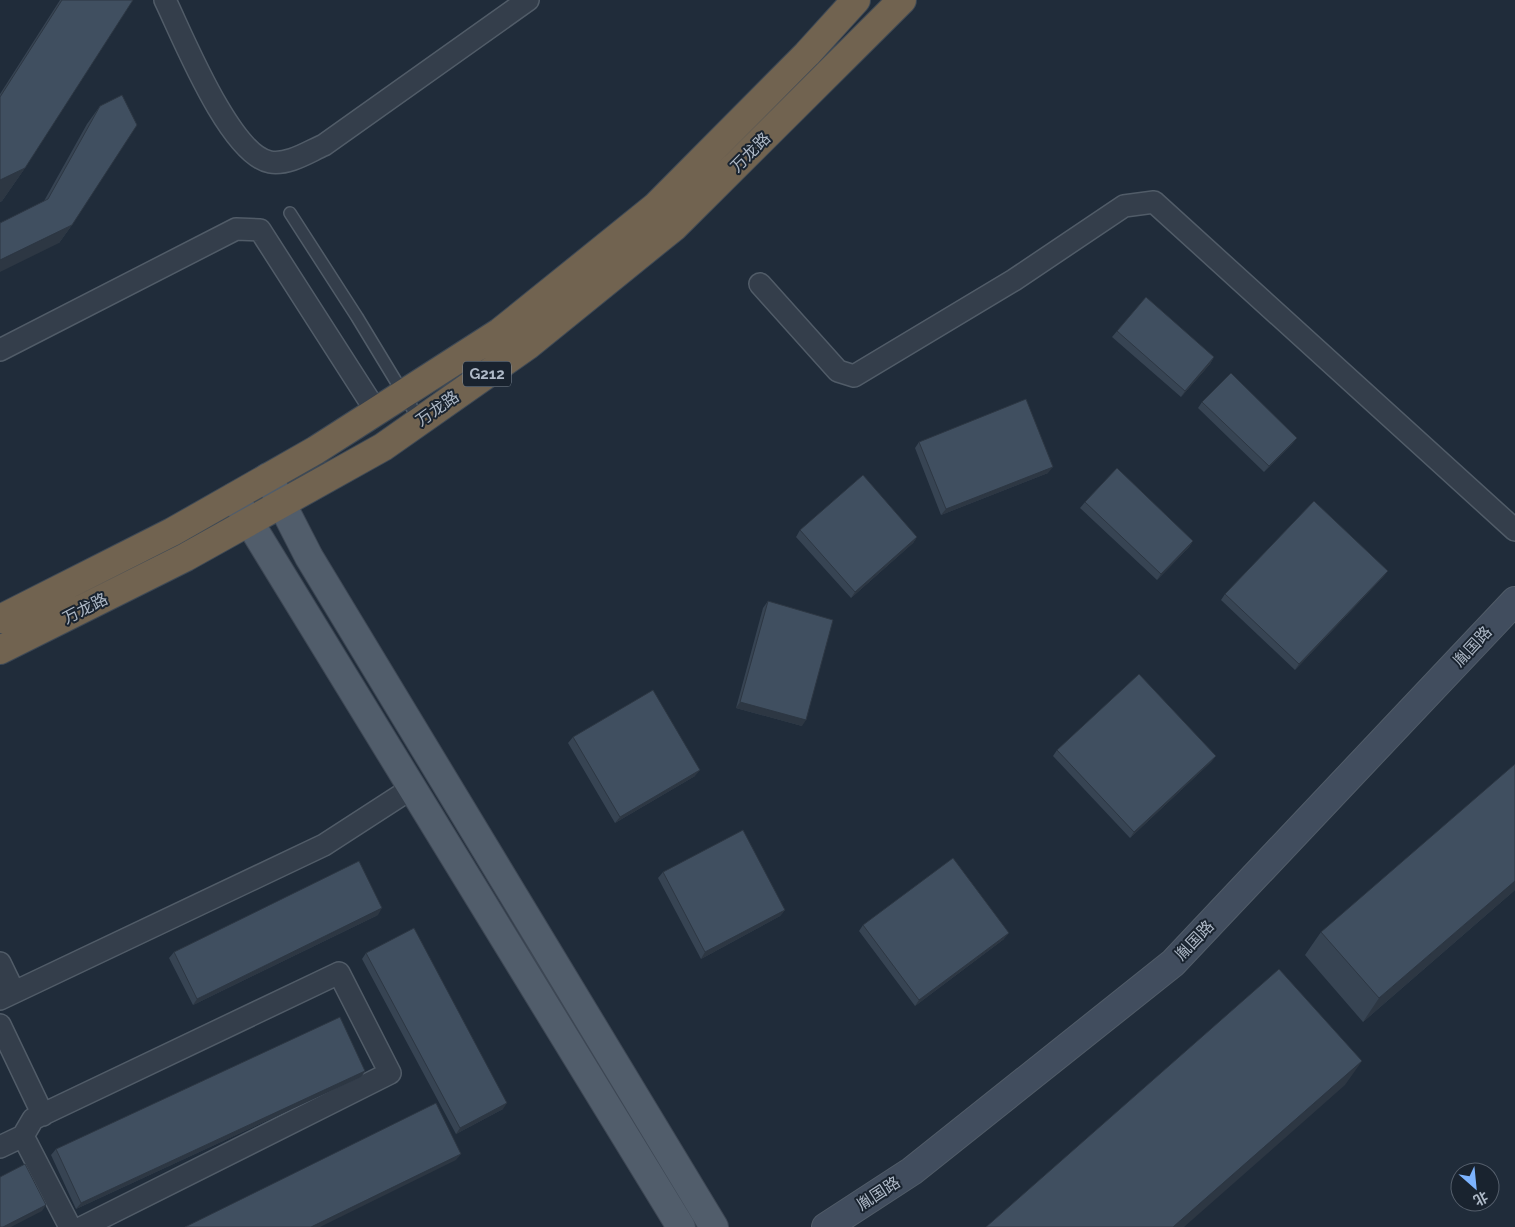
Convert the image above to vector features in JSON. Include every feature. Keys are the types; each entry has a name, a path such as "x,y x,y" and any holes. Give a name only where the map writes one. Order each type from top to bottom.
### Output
{"highway":[{"name":"万龙路","path":"0,618 172,532 234,497 376,411 500,332 655,207 807,54 856,0"},
{"name":"万龙路","path":"0,650 186,557 382,446 527,346 674,227 902,0"}],"main road":[{"path":"268,477 308,557 714,1227"},
{"path":"234,497 681,1227"},
{"name":"胤国路","path":"826,1227 912,1171 1173,962 1515,601"}],"street":[{"path":"165,0 217,108 247,148 269,162 289,161 324,145 528,0"},
{"path":"760,284 838,370 854,376 1014,280 1124,206 1154,202 1515,530"},
{"path":"0,350 236,229 260,230 376,411"},
{"path":"0,962 7,996 324,845 412,788"},
{"path":"0,1147 23,1136 33,1119 338,973 390,1073 83,1227"},
{"path":"0,1025 43,1115"},
{"path":"23,1136 70,1227"}],"lane":[{"path":"290,213 420,421"}],"building":[{"path":"62,0 133,0 25,168 0,180 0,97"},
{"path":"122,95 137,125 72,225 0,260 0,223 48,199 100,106"},
{"path":"1146,297 1214,357 1185,391 1117,331"},
{"path":"1231,373 1297,438 1269,466 1202,402"},
{"path":"1026,399 1053,467 946,509 919,442"},
{"path":"1117,468 1193,541 1161,574 1085,502"},
{"path":"863,475 917,537 855,592 800,530"},
{"path":"1314,501 1388,571 1299,664 1225,594"},
{"path":"768,601 833,620 806,720 740,702"},
{"path":"1139,674 1216,756 1134,832 1057,750"},
{"path":"653,690 700,770 620,817 573,737"},
{"path":"1515,764 1515,881 1379,998 1321,932"},
{"path":"743,830 785,910 705,952 663,872"},
{"path":"953,858 1009,933 919,1000 863,925"},
{"path":"359,861 382,908 197,999 174,952"},
{"path":"414,928 507,1103 460,1128 366,953"},
{"path":"1279,969 1362,1061 1173,1227 986,1227"},
{"path":"340,1017 365,1071 81,1203 56,1149"},
{"path":"436,1103 461,1154 311,1227 185,1227"},
{"path":"25,1164 46,1205 0,1227 0,1177"}]}
